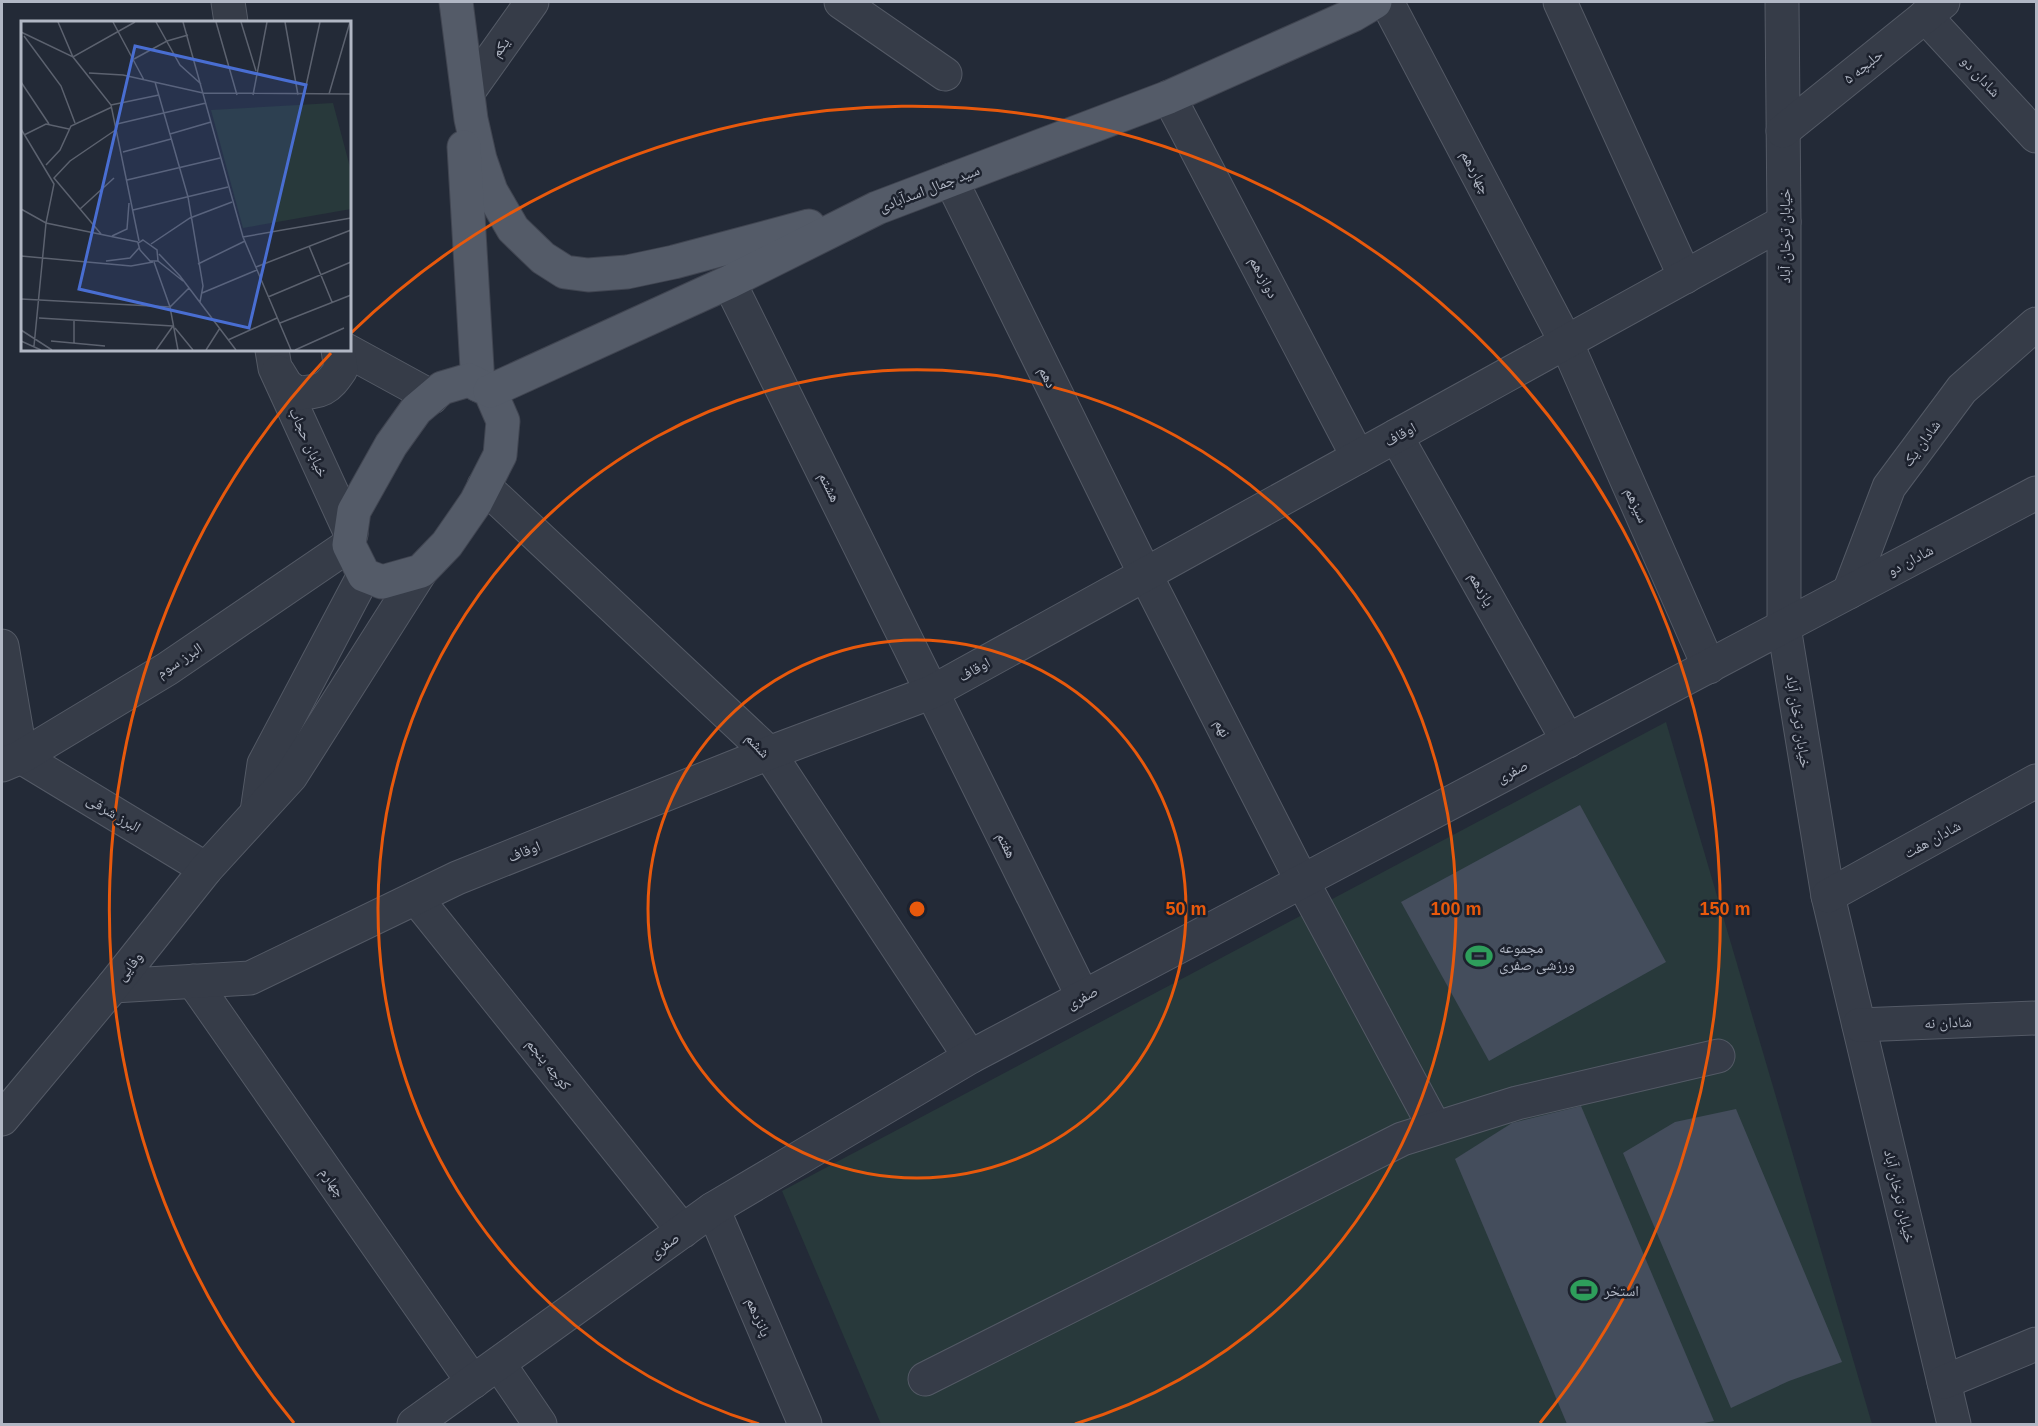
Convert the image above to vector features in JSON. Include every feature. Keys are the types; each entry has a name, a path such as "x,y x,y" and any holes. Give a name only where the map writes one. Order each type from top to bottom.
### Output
{"main road":[{"path":"455,2 475,139 490,191 513,229 543,258 565,272 588,275 636,270 877,208"},
{"path":"455,2 484,388 503,421 500,455 476,502 447,544 420,571 382,582 364,574 350,539 354,511 391,445 416,410 442,388 469,380 484,388"},
{"name":"سید جمال اسدآبادی","path":"484,388 729,282 877,208 1169,96 1356,6"}],"street":[{"path":"228,2 231,21"},
{"name":"یکم","path":"468,92 532,2"},
{"path":"841,2 945,74"},
{"name":"چهاردهم","path":"1387,2 1566,342"},
{"path":"1560,2 1685,276"},
{"name":"خیابان ترخان آباد","path":"1782,2 1784,627 1828,896 1954,1425"},
{"name":"حلبچه ۵","path":"1783,131 1934,9"},
{"name":"شادان دو","path":"1934,9 2037,136"},
{"name":"دوازدهم","path":"1169,96 1358,457"},
{"name":"دهم","path":"951,180 1145,574"},
{"name":"اوقاف","path":"113,986 250,978 456,878 769,753 932,692 1784,222"},
{"name":"هشتم","path":"729,282 932,692"},
{"name":"شادان یک","path":"1849,592 1889,487 1962,389 2037,324"},
{"name":"سیزهم","path":"1566,342 1709,667"},
{"path":"274,359 286,385 296,393 316,393 331,383 341,369 338,351"},
{"path":"348,351 432,397"},
{"name":"خیابان حجاب","path":"274,359 350,539"},
{"name":"یازدهم","path":"1396,436 1568,741"},
{"name":"ششم","path":"484,486 769,753 970,1057"},
{"name":"شادان دو","path":"1784,627 2037,493"},
{"name":"البرز سوم","path":"11,761 167,669 350,539"},
{"name":"وفایی","path":"2,1119 113,986 206,869 291,776 420,571"},
{"path":"256,812 264,764 364,574"},
{"name":"نهم","path":"1145,574 1302,881 1435,1128"},
{"name":"صفری","path":"414,1425 713,1209 970,1057 1784,627"},
{"path":"2,646 11,761"},
{"name":"هفتم","path":"932,692 1083,997"},
{"name":"البرز شرقی","path":"11,761 206,869"},
{"name":"شادان هفت","path":"1828,896 2037,781"},
{"name":"کوچه پنجم","path":"416,898 683,1231"},
{"name":"چهارم","path":"193,981 473,1382"},
{"name":"شادان نه","path":"1859,1025 2037,1018"},
{"path":"926,1379 1402,1139 1517,1103 1718,1056"},
{"name":"پانزدهم","path":"713,1209 805,1425"},
{"path":"1944,1382 2037,1344"},
{"path":"499,1364 540,1425"}],"shaded area":[{"name":"مجموعه ورزشی صفری","path":"1666,722 1872,1424 881,1424 782,1191"}],"building":[{"path":"1580,805 1666,962 1489,1061 1401,902"},
{"name":"استخر","path":"1581,1106 1714,1421 1699,1424 1567,1424 1455,1159 1512,1123"},
{"path":"1736,1109 1842,1362 1789,1381 1731,1408 1623,1153 1675,1122"}],"place":[{"name":"مجموعه ورزشی صفری","path":"1479,956"},
{"name":"استخر","path":"1584,1290"}]}
